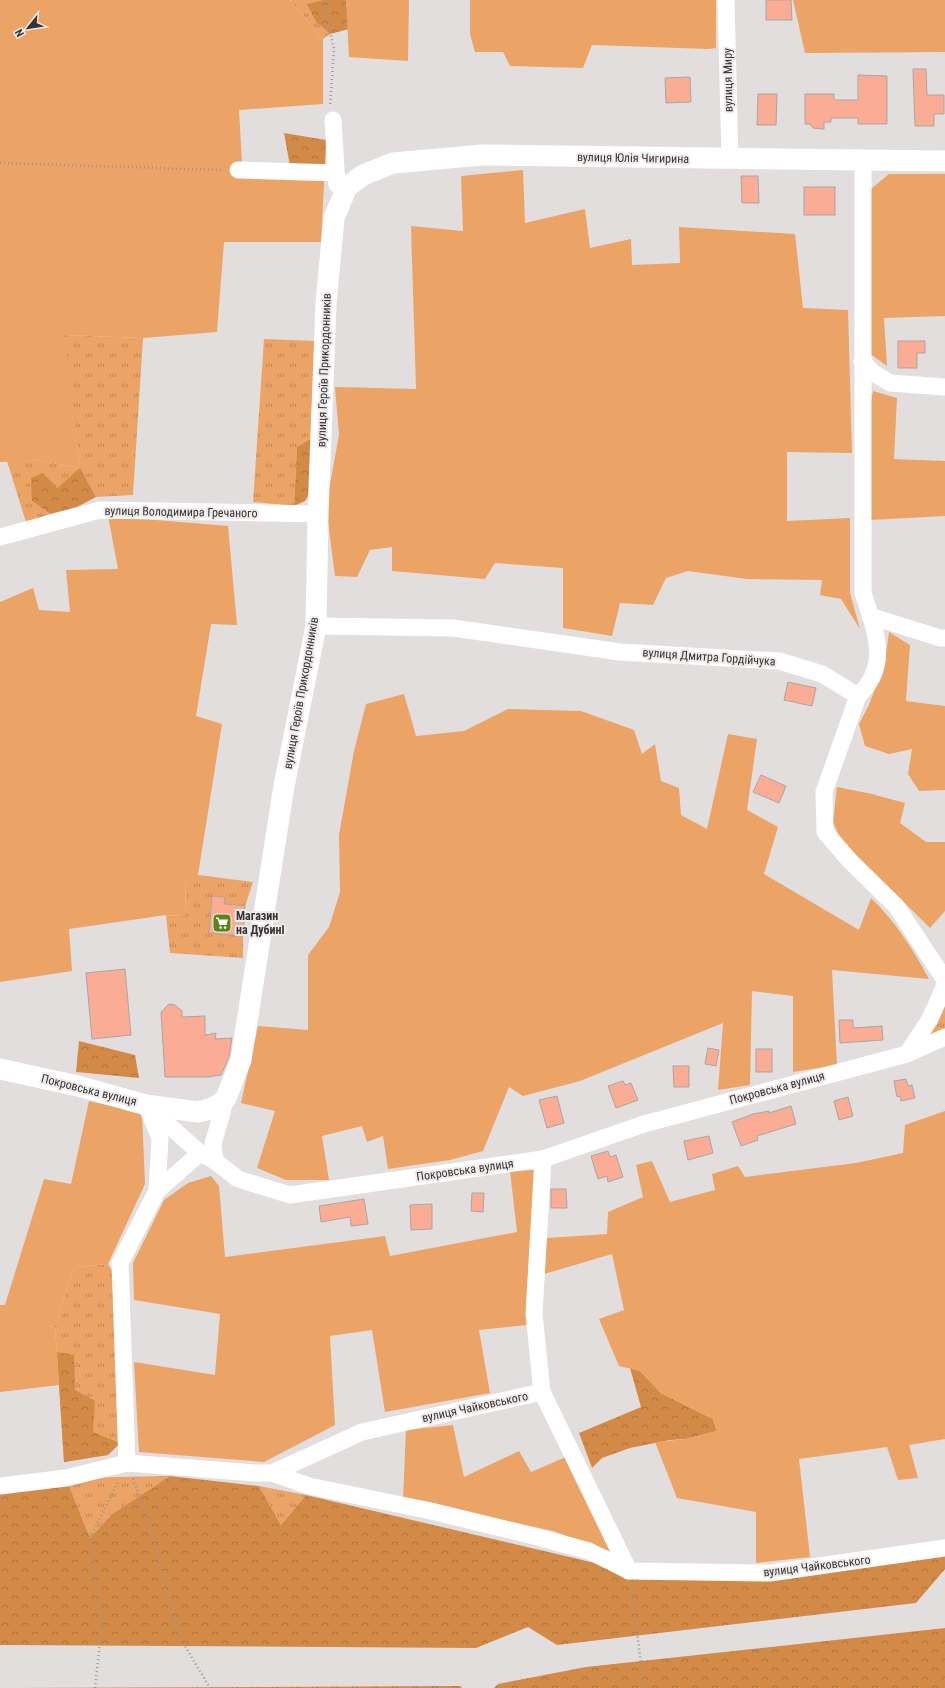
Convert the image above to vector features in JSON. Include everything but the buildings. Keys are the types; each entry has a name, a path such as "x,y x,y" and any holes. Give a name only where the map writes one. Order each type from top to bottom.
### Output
{"street":[{"name":"вулиця Миру","path":"726,0 730,159"},
{"name":"вулиця Героїв Прикордонників","path":"226,1098 241,1060 284,786 316,626 318,514 326,303 334,218 338,205 332,120"},
{"name":"вулиця Юлія Чигирина","path":"338,205 347,187 354,180 363,175 393,164 482,155 945,161"},
{"path":"863,161 863,593 878,640 877,663 869,686 858,696 824,792 825,832 850,861 896,906 945,980"},
{"path":"238,170 336,173"},
{"path":"862,361 876,376 890,383 945,387"},
{"name":"вулиця Володимира Гречаного","path":"0,537 100,510 318,514"},
{"path":"870,616 940,638 945,638"},
{"name":"вулиця Дмитра Гордійчука","path":"316,626 453,628 620,652 779,661 822,674 858,696"},
{"path":"907,1054 930,1019 945,985"},
{"name":"Покровська вулиця","path":"0,1069 78,1086 146,1105 207,1157 238,1179 290,1195 543,1159 644,1124 907,1054 945,1037"},
{"path":"146,1105 198,1112 210,1109 220,1104 226,1098"},
{"path":"157,1191 207,1157 213,1144 226,1098"},
{"path":"127,1463 120,1263 157,1191 160,1138 146,1105"},
{"path":"542,1392 534,1314 543,1159"},
{"name":"вулиця Чайковського","path":"0,1486 66,1478 127,1463 272,1473 362,1432 542,1392 629,1570 770,1574 945,1548"},
{"path":"272,1473 309,1486 431,1511 589,1551 629,1570"}],"path":[{"path":"326,0 326,14 334,49 330,110 332,120"},
{"path":"0,163 238,170"},
{"path":"95,1688 102,1624 90,1538 127,1463"},
{"path":"127,1463 151,1529 179,1636 210,1688"},
{"path":"629,1570 644,1688"}],"green space":[{"path":"0,0 290,0 323,39 323,104 239,110 242,163 325,165 321,242 224,242 217,332 143,338 64,335 80,468 37,460 0,462"},
{"path":"290,0 322,0 308,4 316,22 330,34 323,39"},
{"path":"322,0 346,0 349,29 330,34 316,22 307,4"},
{"path":"346,0 409,0 408,61 349,57"},
{"path":"470,0 716,0 716,48 592,45 583,68 510,66 503,52 475,52 470,34"},
{"path":"793,0 945,0 945,52 805,53"},
{"path":"284,133 326,140 325,165 290,166"},
{"path":"523,170 525,223 585,209 590,248 631,239 632,265 680,263 679,227 795,234 803,308 848,310 852,453 787,452 787,521 850,518 850,593 860,629 841,599 820,595 822,580 747,579 688,571 666,578 653,605 620,603 612,636 563,628 563,568 495,563 485,579 392,571 392,547 370,550 357,577 335,576 326,506 339,435 335,387 416,389 411,226 463,231 461,176"},
{"path":"889,174 945,174 945,316 884,318 887,366 869,353 871,189"},
{"path":"63,335 143,338 133,495 96,497 80,469 57,488 32,501 50,514 26,522 7,461 37,460 80,468"},
{"path":"264,339 315,341 315,436 297,447 294,506 253,502"},
{"path":"873,391 897,398 894,459 945,461 945,516 870,520 867,420"},
{"path":"315,436 311,491 305,501 294,506 297,447"},
{"path":"80,468 96,497 77,507 50,514 32,501 31,478 43,473 57,488"},
{"path":"108,516 228,526 237,625 211,624 196,716 222,724 198,875 186,879 185,916 166,915 69,929 72,971 0,982 0,602 33,588 39,610 70,612 66,570 118,569"},
{"path":"889,632 910,645 906,701 945,706 945,790 919,791 908,774 912,749 889,754 865,746 859,724 869,705 885,662"},
{"path":"404,694 416,736 464,731 508,709 581,711 634,730 642,754 655,744 661,781 679,788 681,815 707,829 728,734 757,739 747,810 778,827 764,874 859,930 871,898 888,916 903,936 929,979 832,970 837,1065 793,1072 793,996 752,991 750,1085 718,1090 723,1023 580,1081 523,1096 509,1087 483,1151 450,1160 388,1169 383,1136 367,1142 362,1126 322,1136 329,1180 286,1180 257,1168 275,1111 241,1103 258,1026 308,1030 308,955 329,927 340,892 339,835 354,751 366,704"},
{"path":"837,787 872,794 905,803 900,823 926,842 945,842 945,911 930,928 841,840 833,822"},
{"path":"198,875 253,882 245,906 224,904 225,897 213,896 243,936 243,958 170,953 166,915 185,916 186,878"},
{"path":"945,995 945,1033 923,1037"},
{"path":"79,1041 135,1055 139,1078 76,1072"},
{"path":"89,1101 142,1113 145,1184 108,1264 74,1267 55,1326 59,1385 0,1392 0,1305 5,1305 44,1179 71,1184"},
{"path":"945,1111 945,1439 909,1445 918,1478 898,1480 887,1447 799,1459 810,1557 756,1563 756,1512 677,1498 655,1442 686,1439 717,1431 713,1419 661,1393 640,1371 619,1366 599,1319 624,1310 612,1254 541,1275 547,1238 607,1234 608,1212 643,1197 636,1165 652,1161 670,1202 715,1190 712,1174 738,1166 745,1177 856,1163 903,1153 905,1125"},
{"path":"534,1170 527,1325 479,1330 490,1393 385,1412 372,1330 330,1336 335,1425 264,1462 139,1452 134,1362 215,1375 220,1314 134,1300 133,1263 164,1200 188,1183 211,1176 219,1186 225,1257 385,1236 390,1256 517,1232 510,1171"},
{"path":"108,1264 115,1275 120,1443 108,1455 64,1462 55,1326 74,1267"},
{"path":"57,1352 74,1355 75,1390 95,1401 93,1432 120,1443 108,1455 64,1462"},
{"path":"630,1368 640,1371 661,1393 713,1419 717,1431 686,1439 670,1440 630,1448 602,1458 592,1468 579,1433 641,1407"},
{"path":"453,1425 464,1477 519,1451 531,1472 566,1457 612,1552 553,1531 403,1499 406,1430"},
{"path":"170,1476 112,1514 90,1538 66,1478"},
{"path":"170,1476 259,1486 281,1525 306,1495 629,1571 770,1573 945,1548 945,1569 916,1603 557,1645 528,1627 476,1648 0,1645 0,1486 66,1478 90,1538 112,1514"},
{"path":"259,1486 306,1495 281,1525"},
{"path":"945,1628 945,1688 494,1688 498,1684 586,1667"},
{"path":"460,1686 462,1688 11,1688"}],"place":[{"name":"Магазин на Дубині","path":"222,923"}]}
